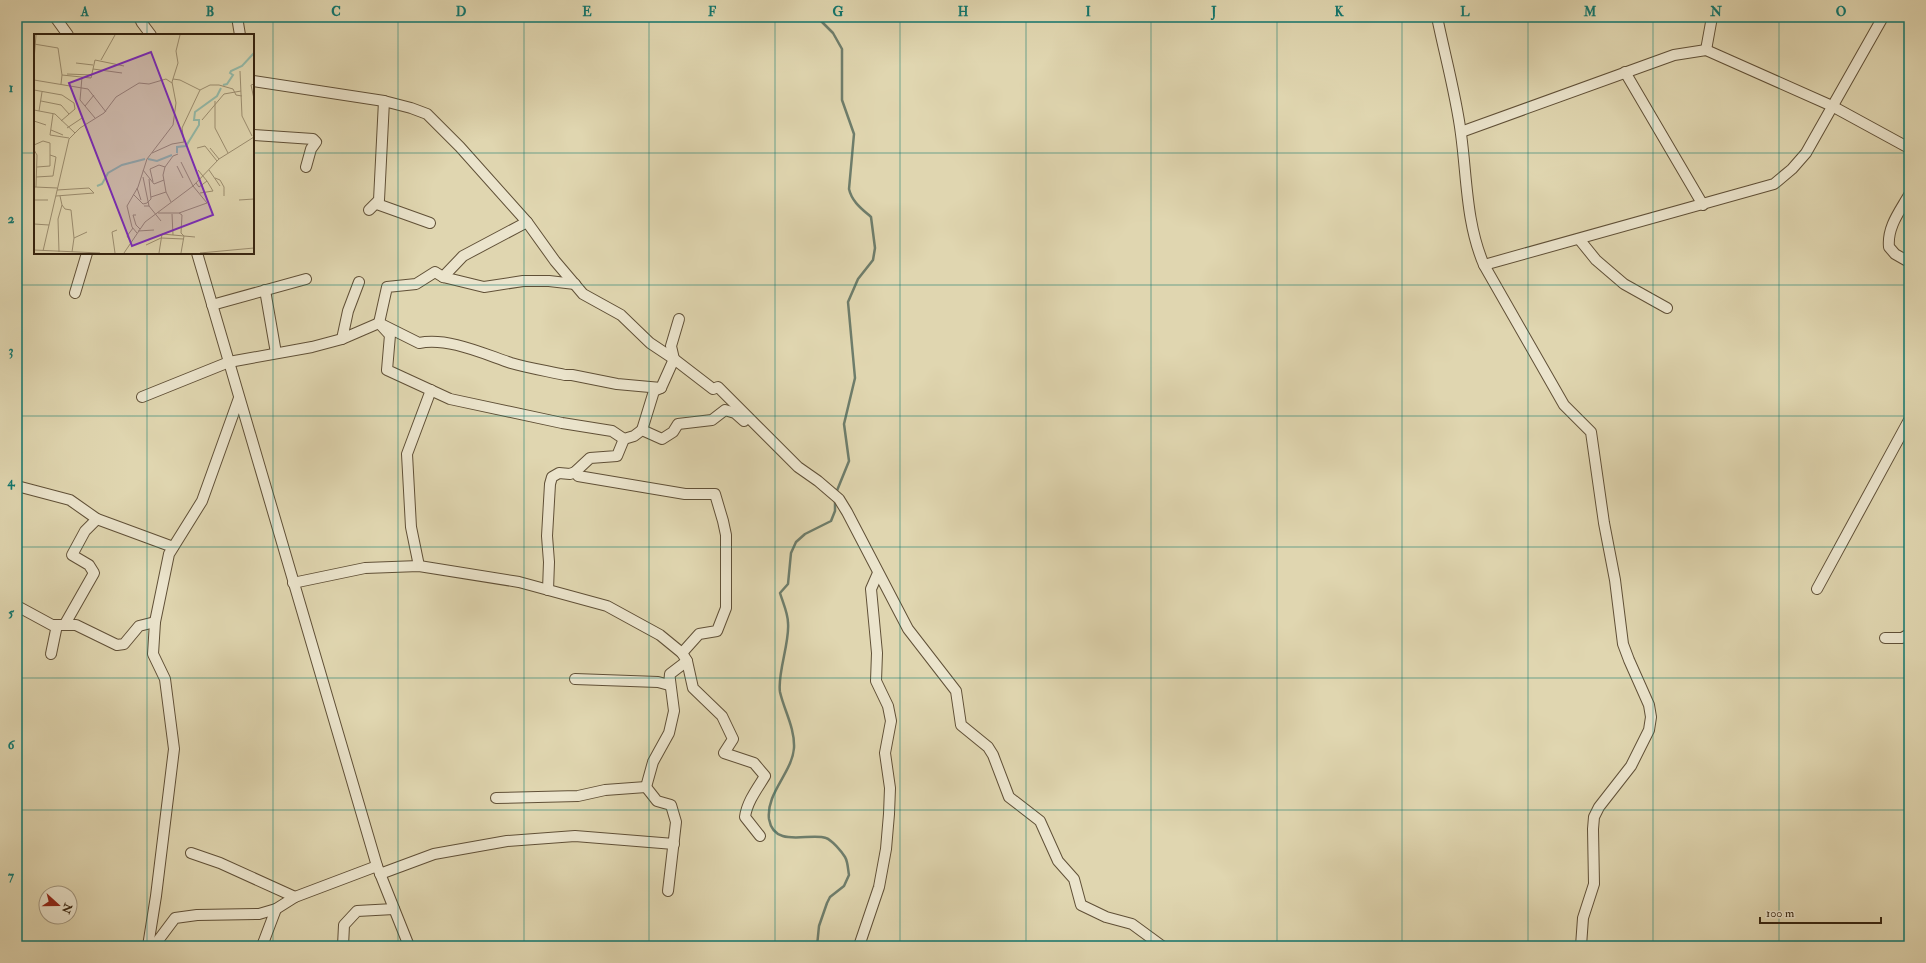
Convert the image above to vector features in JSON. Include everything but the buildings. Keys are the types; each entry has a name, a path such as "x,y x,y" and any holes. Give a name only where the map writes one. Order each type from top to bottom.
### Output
{"street":[{"path":"56,17 67,34"},
{"path":"139,17 151,34"},
{"path":"236,17 240,34"},
{"path":"1437,17 1461,132 1471,226 1475,245 1484,265 1564,405 1591,432 1604,523 1615,580 1623,644 1650,705 1651,718 1649,730 1631,766 1599,807 1594,817 1594,884 1583,918 1581,946"},
{"path":"1706,50 1712,17"},
{"path":"1484,265 1774,184 1792,169 1806,153 1883,17"},
{"path":"1461,132 1674,55 1706,50 1832,106 1909,148"},
{"path":"1625,72 1703,205"},
{"path":"254,81 384,101 411,108 426,114 460,147 527,222 583,294 621,315 650,343 674,359 713,389 718,387 798,467 818,481 839,499 908,629 956,691 961,725 988,747 993,755 1009,797 1040,821 1058,861 1074,879 1081,905 1106,917 1132,924 1162,946"},
{"path":"369,210 377,204 384,101"},
{"path":"254,135 313,139 316,142 306,166"},
{"path":"1909,195 1888,235 1889,247 1895,254 1909,262"},
{"path":"377,204 430,223"},
{"path":"442,276 462,256 527,222"},
{"path":"1579,239 1596,260 1624,284 1667,308"},
{"path":"75,293 87,254"},
{"path":"197,254 378,870 409,946"},
{"path":"379,323 387,287 416,284 435,272 442,276 484,287 524,281 549,281 575,284"},
{"path":"212,305 306,279"},
{"path":"342,338 348,311 360,282"},
{"path":"265,290 276,353"},
{"path":"624,439 634,436 642,430 654,391 661,388 674,359 671,346 679,319"},
{"path":"379,323 390,336 387,370 450,399 562,423 612,431 624,439"},
{"path":"142,397 230,362 312,347 342,338 379,323 419,343 425,342 464,346 513,363 565,375 617,384 661,388"},
{"path":"419,566 411,527 407,454 431,390"},
{"path":"148,946 156,896 174,748 165,679 153,654 155,622 169,554 202,501 239,398"},
{"path":"642,430 662,439 673,432 678,424 712,420 725,410 735,413 751,427 766,435"},
{"path":"1817,589 1909,420"},
{"path":"548,590 549,562 547,536 550,484 554,475 575,472 590,458 617,456 624,439"},
{"path":"575,472 578,476 685,494 715,494 726,536 726,608 718,631 699,634 685,657 670,674 670,685 658,682 575,679"},
{"path":"17,486 70,500 97,519 173,547"},
{"path":"51,654 61,624 94,573 89,565 72,555 85,530 97,519"},
{"path":"294,583 365,568 419,566 518,582 607,606 660,635 685,657 693,688 722,716 734,739 724,753 754,763 766,776 746,809 746,817 760,836"},
{"path":"859,946 878,887 886,848 889,814 890,788 885,753 891,721 888,706 876,681 877,653 871,589 878,573"},
{"path":"17,606 52,625 76,625 117,645 124,644 139,626 155,622"},
{"path":"1885,638 1902,638 1909,634"},
{"path":"646,787 653,762 669,733 674,711 670,674"},
{"path":"496,798 578,796 605,790 646,787"},
{"path":"646,787 657,801 671,805 676,822 668,891"},
{"path":"154,946 175,918 197,915 259,914 276,909 295,897 378,870 434,854 507,841 574,836 674,844"},
{"path":"191,853 295,897"},
{"path":"262,946 276,909"},
{"path":"342,946 344,925 358,911 394,909"}],"waterway":[{"path":"817,17 833,33 842,49 842,100 854,134 849,189 852,198 871,217 875,248 873,260 858,279 848,302 855,378 844,424 849,461 836,493"},
{"path":"817,946 819,926 827,903 830,897 844,886 849,875 846,859 837,846 826,838 793,838 778,834 772,828 769,819 769,810 771,800 789,766 794,748 793,733 780,692 780,676 788,631 788,619 780,593 788,584 791,553 796,542 805,534 831,521 835,511 835,499"}]}
